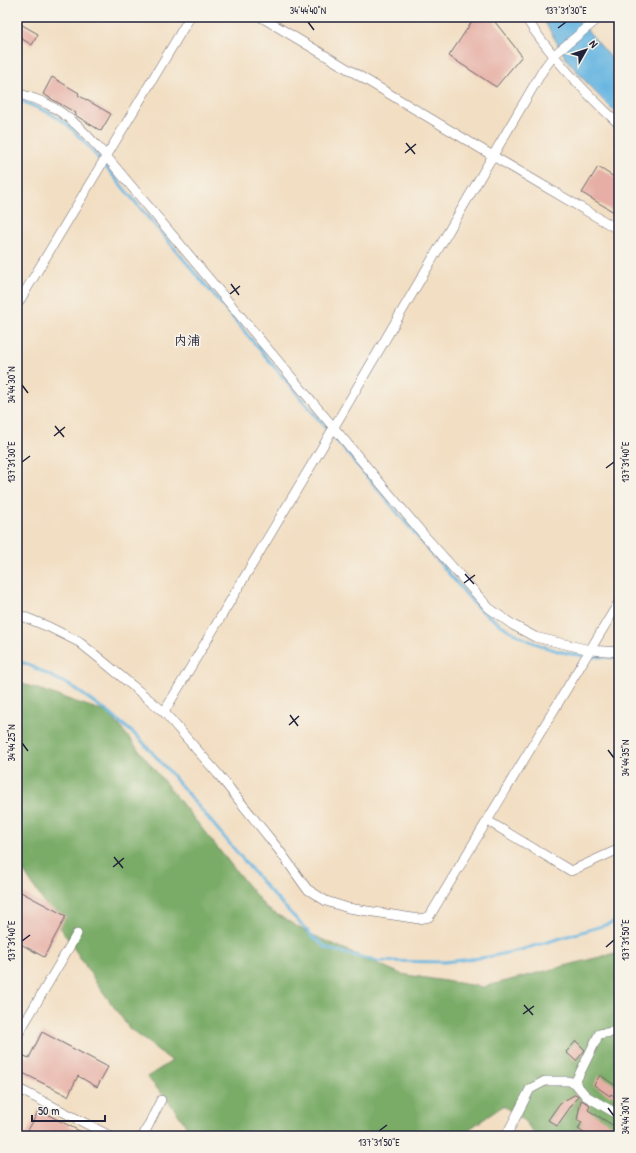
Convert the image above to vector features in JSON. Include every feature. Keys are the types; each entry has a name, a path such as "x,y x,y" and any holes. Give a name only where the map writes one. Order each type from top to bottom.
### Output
{"street":[{"path":"17,305 190,17"},
{"path":"261,17 619,230"},
{"path":"525,17 554,55 596,103 619,124"},
{"path":"164,712 334,428 543,70 554,55 600,17"},
{"path":"17,93 48,104 69,117 106,156 422,534 489,608 513,625 535,637 590,650 619,652"},
{"path":"17,614 49,627 79,642 164,712 218,774 279,850 307,889 326,901 348,908 419,919 429,917 619,602"},
{"path":"488,821 571,871 619,849"},
{"path":"17,1036 77,934"},
{"path":"575,1083 599,1034 619,1031"},
{"path":"506,1136 530,1089 546,1081 568,1080 575,1083 586,1096 619,1115"},
{"path":"17,1088 110,1136"},
{"path":"143,1136 161,1100"}],"green space":[{"path":"17,682 109,713 266,908 310,934 401,974 483,987 619,952 619,1136 536,1136 524,1120 503,1106 459,1136 191,1136 177,1112 147,1077 172,1061 129,1028 96,982 17,861"}],"water":[{"path":"542,17 576,17 619,67 619,116 595,92 567,60"}],"building":[{"path":"475,17 491,17 522,56 496,87 449,56"},
{"path":"17,22 38,34 32,45 17,36"},
{"path":"52,77 79,93 78,95 111,114 101,131 75,115 76,113 43,94"},
{"path":"598,167 619,180 619,215 582,193"},
{"path":"17,890 66,916 44,957 17,942"},
{"path":"42,1032 108,1067 97,1087 78,1076 68,1096 17,1070 17,1053 29,1058"},
{"path":"576,1041 585,1050 576,1061 566,1052"},
{"path":"600,1075 619,1088 619,1099 611,1094 610,1096 594,1085"},
{"path":"576,1094 578,1096 557,1126 548,1120 560,1103"},
{"path":"581,1100 590,1105 588,1110 619,1129 619,1136 588,1136 578,1129 582,1122 577,1120"},
{"path":"39,1110 89,1136 25,1136"}],"waterway":[{"path":"17,99 50,113 68,125 88,146 477,607 509,630 543,646 561,652 579,655 619,657"},
{"path":"17,661 27,664 71,686 109,713 139,738 267,888 313,937 328,949 376,961 445,962 488,957 520,950 619,921"}],"district":[{"name":"内浦","path":"187,340"}]}
